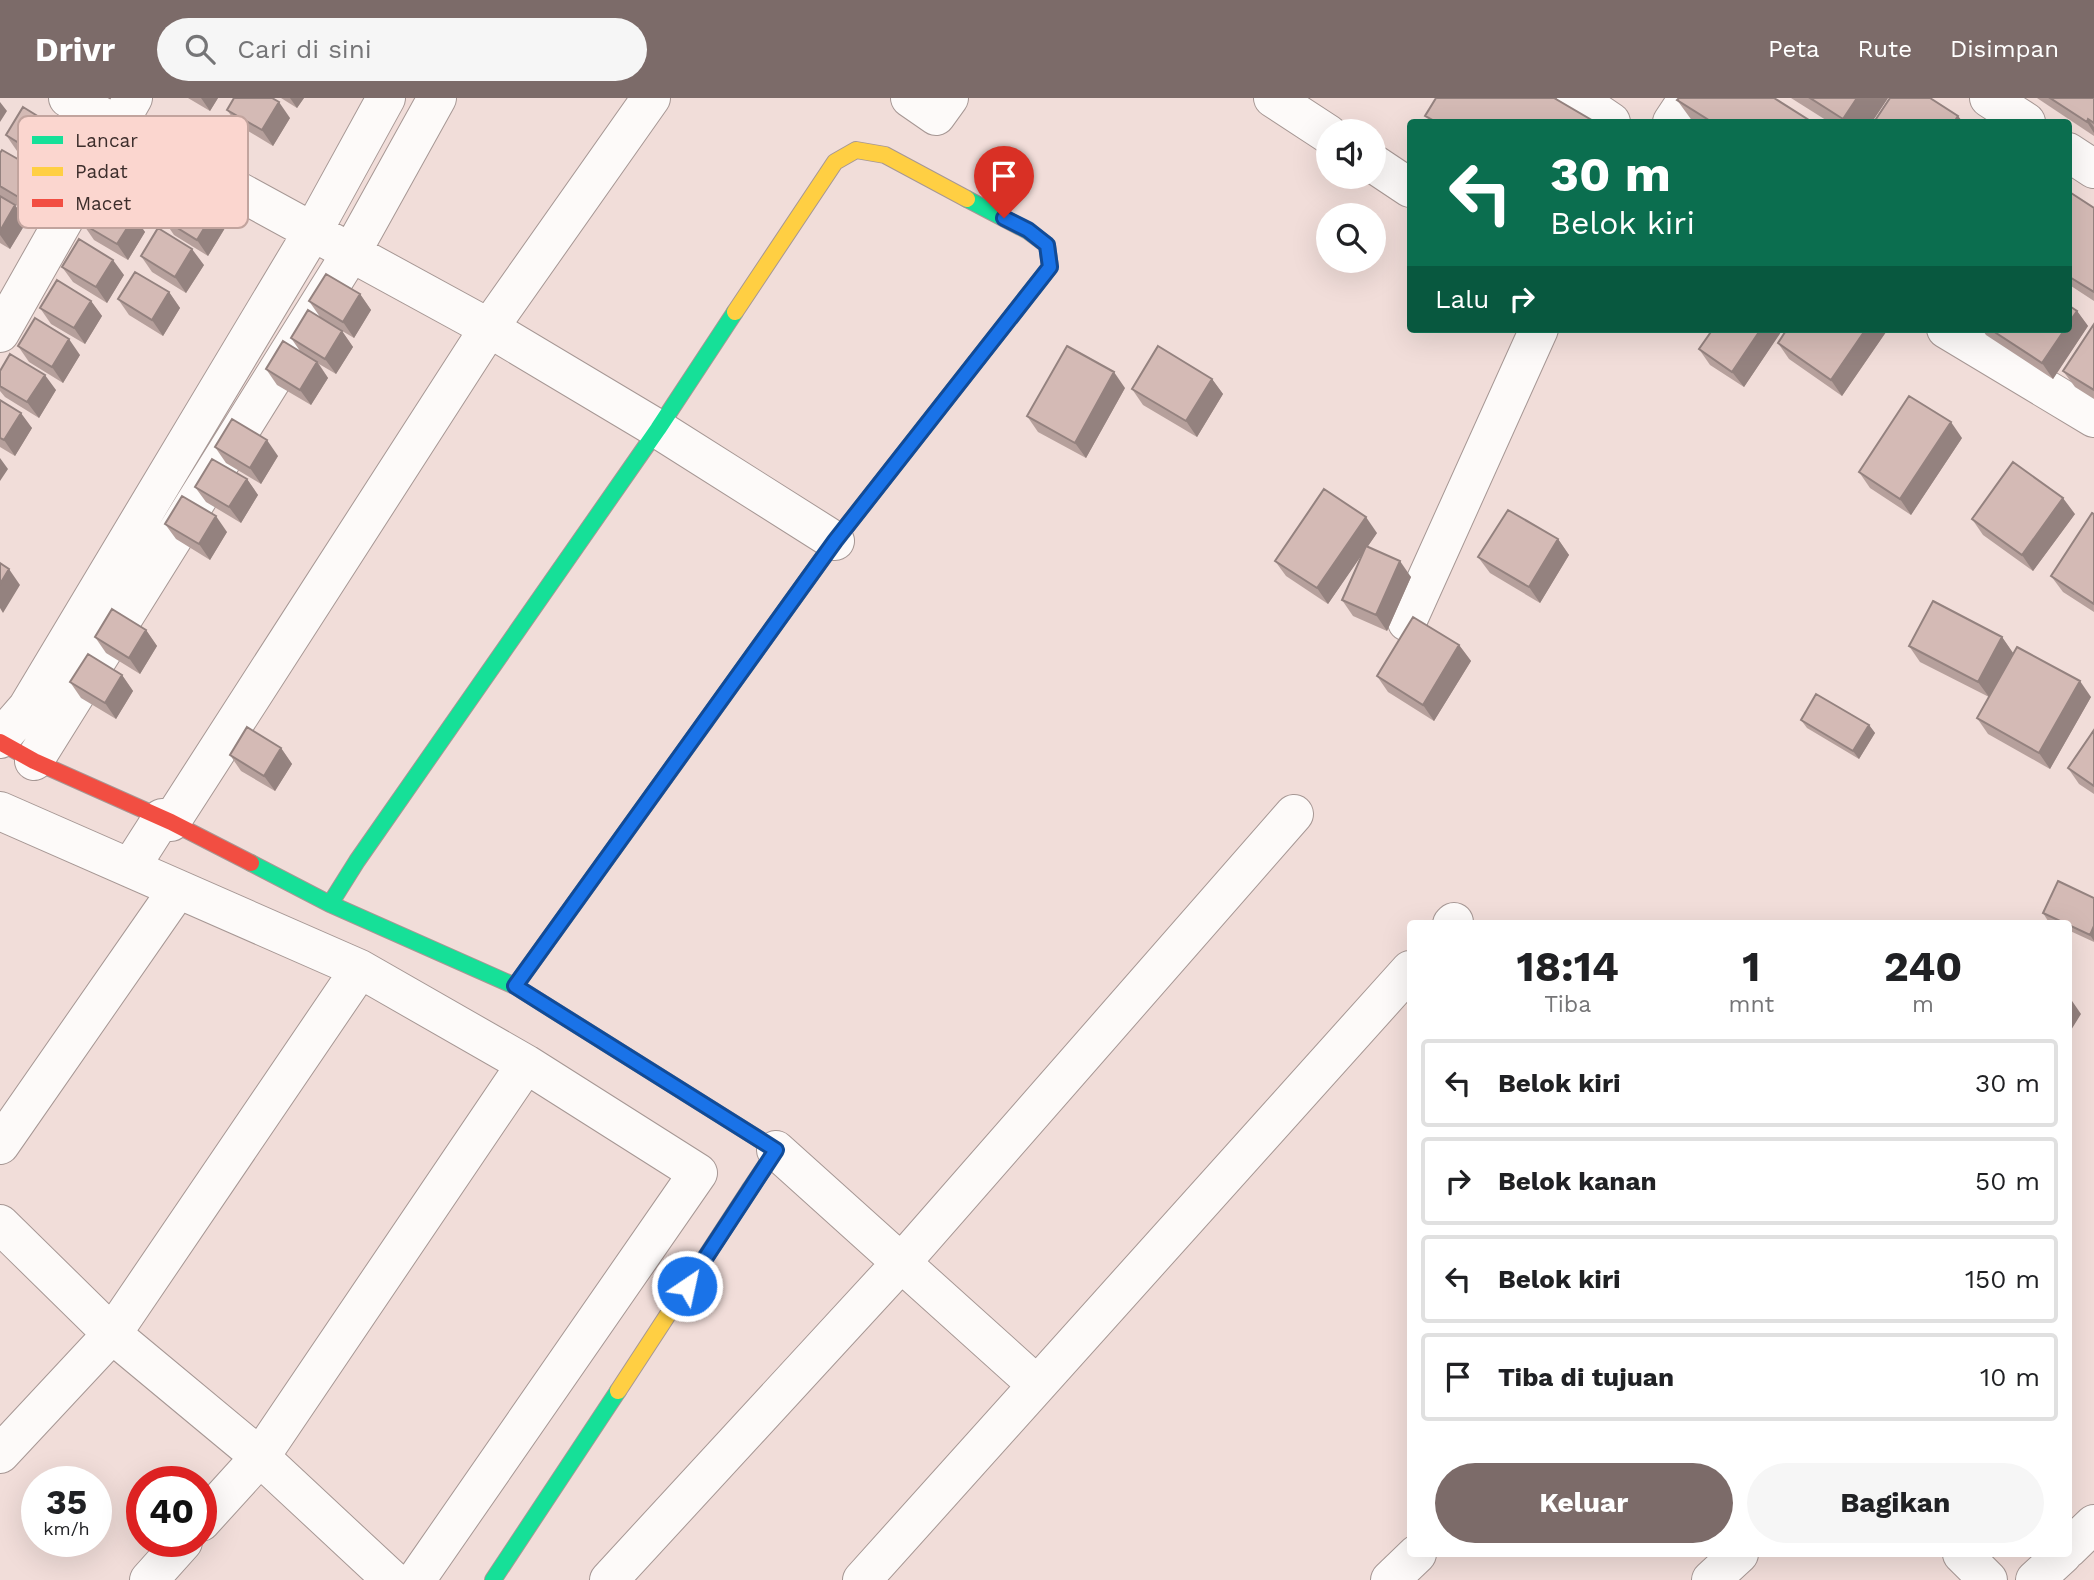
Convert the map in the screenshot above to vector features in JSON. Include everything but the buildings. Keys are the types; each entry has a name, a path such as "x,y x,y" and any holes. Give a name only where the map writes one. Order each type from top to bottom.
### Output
{"street":[{"path":"68,98 125,111"},
{"path":"386,98 313,231 27,708 0,741 34,761 166,820 330,904 515,986 776,1150 1037,1385"},
{"path":"34,761 351,253 438,98"},
{"path":"130,868 166,820 489,328 651,98"},
{"path":"910,98 936,116 949,98"},
{"path":"1273,98 1316,126"},
{"path":"1576,98 1607,119"},
{"path":"1674,119 1688,98"},
{"path":"1989,98 2020,119"},
{"path":"330,904 357,861 658,429 835,162 856,150 885,155 1028,230 1047,245 1050,267 835,541 515,986"},
{"path":"2072,155 2094,169"},
{"path":"1386,172 1407,186"},
{"path":"248,190 313,231 489,328 658,429 835,541"},
{"path":"0,334 59,228"},
{"path":"1407,622 1537,333"},
{"path":"1953,333 2094,418"},
{"path":"166,475 198,498"},
{"path":"0,811 360,969 526,1064 698,1173 416,1580"},
{"path":"609,1580 901,1263 1294,814"},
{"path":"0,1144 186,892 222,849"},
{"path":"0,1454 112,1334 360,969"},
{"path":"862,1580 1407,973"},
{"path":"217,1504 260,1457 526,1064"},
{"path":"493,1580 776,1150"},
{"path":"0,1224 112,1334 260,1457 392,1580"},
{"path":"2072,1545 2094,1524"},
{"path":"149,1580 170,1557"},
{"path":"1390,1580 1414,1557"},
{"path":"1711,1580 1736,1557"},
{"path":"1965,1557 1988,1580"},
{"path":"2035,1580 2060,1557"}],"traffic: fast":[{"path":"705,722 835,541 1050,267 1047,245 1028,231 967,199"},
{"path":"330,904 357,861 658,429 735,312"},
{"path":"251,863 330,904 515,986 776,1150 750,1189"},
{"path":"493,1580 618,1391"}],"traffic: slow":[{"path":"735,312 835,162 856,150 885,155 967,199"},
{"path":"515,986 705,722"},
{"path":"618,1391 750,1189"}],"traffic: jam":[{"path":"0,742 34,761 171,822 251,863"}],"route":[{"path":"687,1286 776,1150 515,986 835,541 1050,267 1047,245 1028,230 1004,218"}]}
